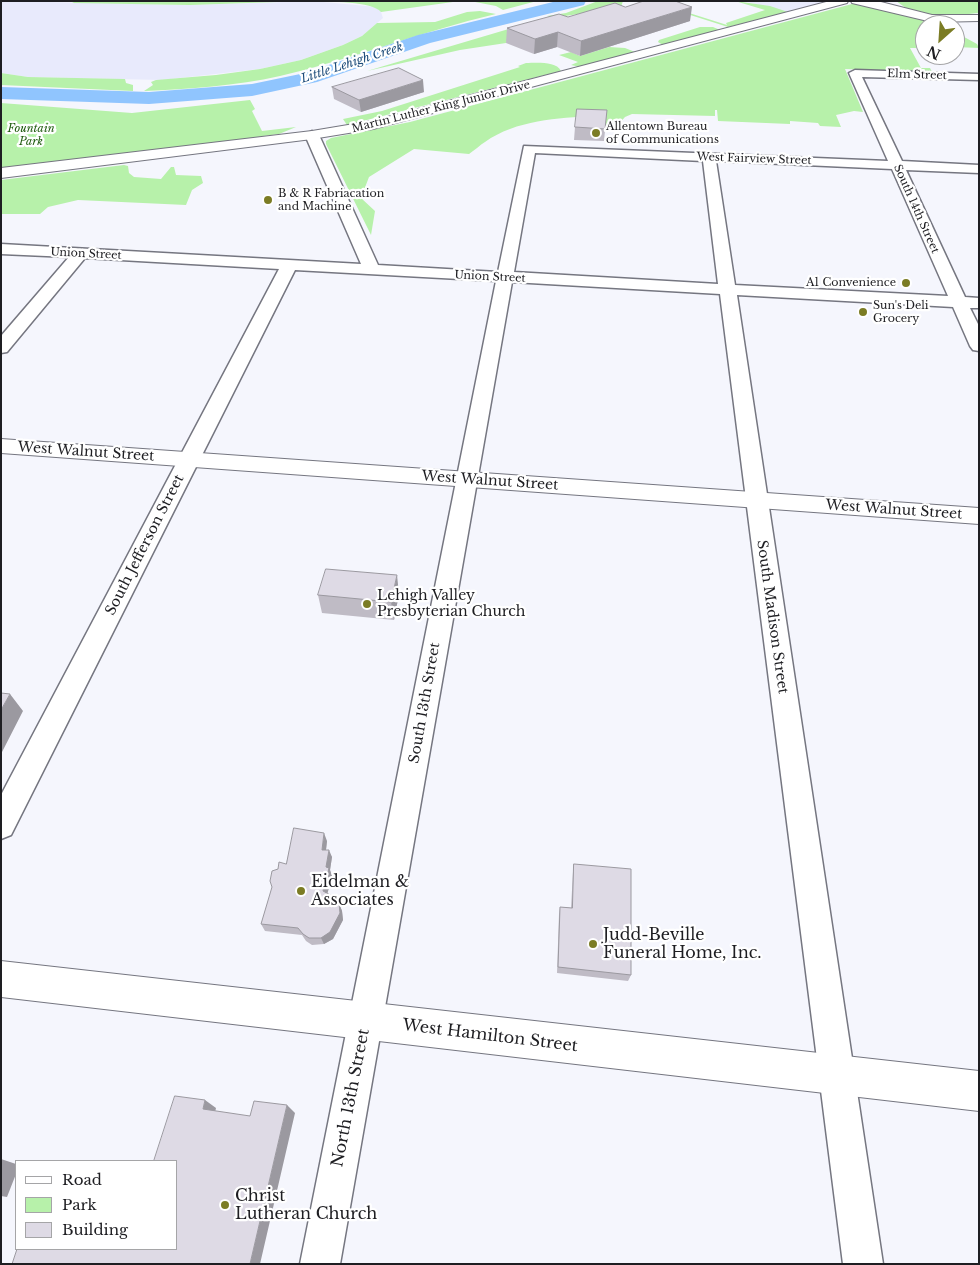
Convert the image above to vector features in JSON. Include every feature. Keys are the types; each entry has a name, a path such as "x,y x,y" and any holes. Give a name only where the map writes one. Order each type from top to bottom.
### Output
{"main road":[{"name":"Martin Luther King Junior Drive","path":"1,174 312,135 397,120 843,1"},
{"path":"856,1 888,5 914,15 953,20 979,17"},
{"name":"West Walnut Street","path":"1,446 979,516"},
{"name":"West Hamilton Street","path":"1,979 979,1091"}],"street":[{"name":"Elm Street","path":"855,72 979,77"},
{"name":"South 14th Street","path":"855,72 979,346"},
{"path":"312,135 372,270"},
{"name":"West Fairview Street","path":"529,149 979,169"},
{"name":"South 13th Street","path":"366,1021 529,149"},
{"name":"South Madison Street","path":"709,157 863,1264"},
{"name":"Union Street","path":"1,249 979,303"},
{"path":"1,348 80,254"},
{"name":"South Jefferson Street","path":"1,824 289,266"},
{"path":"1,321 23,322"},
{"name":"North 13th Street","path":"320,1264 366,1021"}],"shaded area":[{"path":"1,1 190,5 313,1 377,7 383,18 362,36 343,45 301,60 260,69 162,80 28,77 1,73"},
{"path":"744,1 834,1 788,13"}],"green space":[{"path":"76,1 306,1 190,5 72,3"},
{"path":"313,1 460,1 381,12 376,8 360,4"},
{"path":"470,1 537,1 503,10 496,6"},
{"path":"598,1 623,1 621,7 553,18 547,16 566,13"},
{"path":"735,1 770,6 788,12 728,27 684,13 686,12 727,25 726,23 765,10"},
{"path":"896,1 979,1 978,13 960,15 926,15 930,14 906,8"},
{"path":"852,4 863,4 915,18 915,48 910,48 915,57 915,65 919,65 921,68 930,68 932,72 845,69 863,112 854,111 836,115 841,127 790,121 790,124 718,121 717,110 715,110 715,116 632,114 625,117 616,127 605,126 594,116 552,119 524,125 497,135 469,154 414,149 369,177 361,198 375,211 371,235 326,141 331,138 410,122"},
{"path":"480,11 496,14 280,76 229,85 144,91 153,85 151,82 156,80 260,69 301,60 362,36 377,23 435,22 467,12"},
{"path":"700,27 713,27 720,30 663,45 658,42 659,40"},
{"path":"512,28 506,43 460,50 367,71"},
{"path":"965,37 977,44 979,48 965,47"},
{"path":"609,47 625,48 635,52 580,67 571,65 578,62 559,55 571,52 580,56"},
{"path":"526,63 551,64 561,71 347,125 343,119 382,111 520,67 518,66"},
{"path":"1,73 28,77 125,79 126,83 133,85 133,91 1,85"},
{"name":"Fountain Park","path":"250,100 255,109 252,111 262,131 296,127 279,134 263,136 264,138 1,169 1,103 132,113"},
{"path":"128,166 129,173 134,177 161,179 171,167 174,167 176,175 201,176 203,183 192,190 186,205 78,200 48,207 40,214 1,214 1,180"}],"building":[{"path":"644,1 675,1 692,7 581,41 558,32 535,39 507,28 559,14 568,17 615,3 625,7"},
{"path":"399,68 423,80 359,100 332,87"},
{"path":"577,109 607,110 605,129 575,127"},
{"path":"326,569 397,575 391,602 318,595"},
{"path":"1,693 10,694 1,710"},
{"name":"Eidelman & Associates","path":"294,828 324,833 322,850 329,850 326,867 329,868 323,891 334,897 339,903 340,913 330,932 321,938 309,938 298,928 261,924 272,887 270,881 272,871 278,869 279,862 286,864"},
{"name":"Judd-Beville Funeral Home, Inc.","path":"574,864 631,869 631,975 558,967 560,907 572,908"},
{"name":"Christ Lutheran Church","path":"175,1096 205,1100 203,1109 250,1116 254,1101 287,1105 250,1264 12,1264 17,1250 178,1250 178,1160 154,1160"}],"waterway":[{"name":"Little Lehigh Creek","path":"1,93 149,98 252,90 310,78 424,39 578,1"}],"place":[{"name":"Allentown Bureau of Communications","path":"596,133"},
{"name":"B & R Fabriacation and Machine","path":"268,200"},
{"name":"A1 Convenience","path":"906,283"},
{"name":"Sun's Deli Grocery","path":"863,312"},
{"name":"Lehigh Valley Presbyterian Church","path":"367,604"},
{"name":"Eidelman & Associates","path":"301,891"},
{"name":"Judd-Beville Funeral Home, Inc.","path":"593,944"},
{"name":"Christ Lutheran Church","path":"225,1205"}]}
